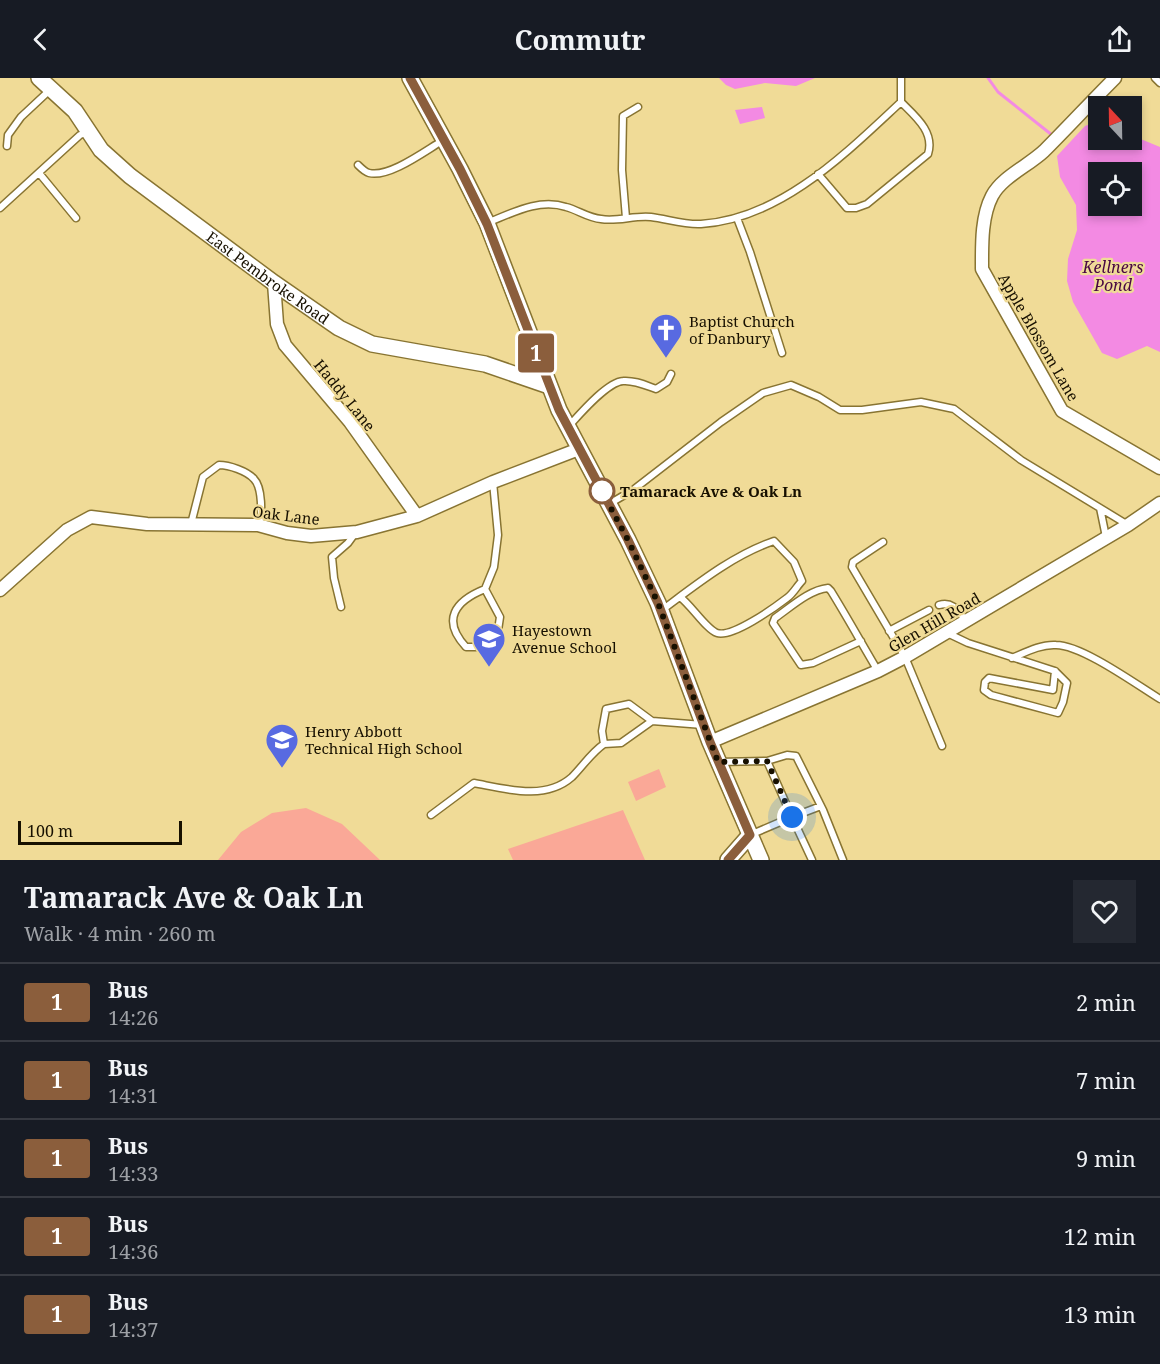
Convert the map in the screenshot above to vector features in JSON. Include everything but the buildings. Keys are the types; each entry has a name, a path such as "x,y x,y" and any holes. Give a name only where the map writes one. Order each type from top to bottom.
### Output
{"street":[{"path":"410,78 487,224 549,386 568,428 628,540 661,611 718,762 761,860"},
{"name":"Apple Blossom Lane","path":"1115,78 1042,152 1000,186 993,195 988,207 982,245 982,269 1062,411 1160,468"},
{"name":"East Pembroke Road","path":"45,83 75,111 101,150 130,176 274,283 339,328 372,344 485,364 549,386"},
{"name":"Haddy Lane","path":"274,283 277,324 285,345 350,422 417,516"},
{"name":"Oak Lane","path":"0,590 67,530 91,517 147,524 258,525 287,533 311,536 357,532 417,516 493,482 579,449"},
{"name":"Glen Hill Road","path":"710,742 905,657 1107,538 1160,503"},
{"path":"728,860 750,835"}],"lane":[{"path":"818,174 847,208 856,208 867,204 928,154 930,140 920,122 901,102 901,78"},
{"path":"1155,78 1160,83"},
{"path":"7,146 8,135 45,83"},
{"path":"487,224 523,208 542,204 565,206 602,220 649,217 700,225 736,218 768,206 818,174 901,102"},
{"path":"626,218 622,170 623,116 638,107"},
{"path":"0,208 80,135 89,132"},
{"path":"358,165 368,173 377,174 394,169 444,140"},
{"path":"39,173 76,218"},
{"path":"736,218 750,252 782,353"},
{"path":"568,428 588,406 620,381 632,381 656,389 667,382 671,374"},
{"path":"609,504 633,490 721,422 763,393 792,385 819,397 840,410 862,410 921,402 954,409 1021,460 1128,525"},
{"path":"191,524 203,477 219,465 227,465 249,475 256,481 261,507 261,519 258,525"},
{"path":"485,589 500,617 497,637 484,647 466,647 453,629 453,620 458,608 468,596 485,589 494,567 498,535 493,482"},
{"path":"1100,508 1107,538"},
{"path":"341,608 332,557 357,532"},
{"path":"661,611 680,597 735,560 755,548 774,541 794,562 802,580 789,597 728,634 716,633 705,625 691,605 680,597"},
{"path":"883,542 856,558 852,567 905,657 942,746"},
{"path":"861,641 805,665 798,663 773,622 775,618 803,599 828,588 861,641 878,670"},
{"path":"939,605 949,603 966,621"},
{"path":"889,631 930,610"},
{"path":"947,632 968,643 1055,671 1067,683 1058,713 991,695 984,690 985,682 989,678 1053,690 1055,671"},
{"path":"1011,658 1046,645 1068,646 1160,699"},
{"path":"604,744 602,731 606,709 629,704 652,721 704,725"},
{"path":"431,815 474,783 511,790 545,791 559,786 604,744 621,743 652,721"},
{"path":"718,762 767,761 787,755 796,756 843,860"},
{"path":"767,761 812,860"},
{"path":"750,835 821,807"}],"shaded area":[{"path":"659,769 666,787 636,801 628,782"},
{"path":"306,808 342,824 380,860 218,860 241,832 272,813"},
{"path":"623,810 645,860 513,860 508,849"}],"water":[{"path":"719,78 815,78 796,86 765,83 735,89 726,85"},
{"path":"762,107 765,118 740,124 735,110"},
{"name":"Kellners Pond","path":"1088,125 1088,150 1142,150 1142,140 1160,147 1160,352 1147,346 1117,359 1102,353 1073,302 1067,281 1068,259 1077,230 1076,205 1060,177 1057,156"}],"waterway":[{"path":"988,78 998,92 1052,135"}],"bus line":[{"name":"1","path":"410,78 460,169 496,243 559,410 628,540 658,603 710,742 750,835 728,860"}],"place":[{"name":"Baptist Church of Danbury","path":"666,359"},
{"name":"Tamarack Ave & Oak Ln","path":"602,491"},
{"name":"Hayestown Avenue School","path":"489,668"},
{"name":"Henry Abbott Technical High School","path":"282,769"}],"route":[{"path":"602,491 599,486 658,603 718,762 767,761 792,817"}]}
